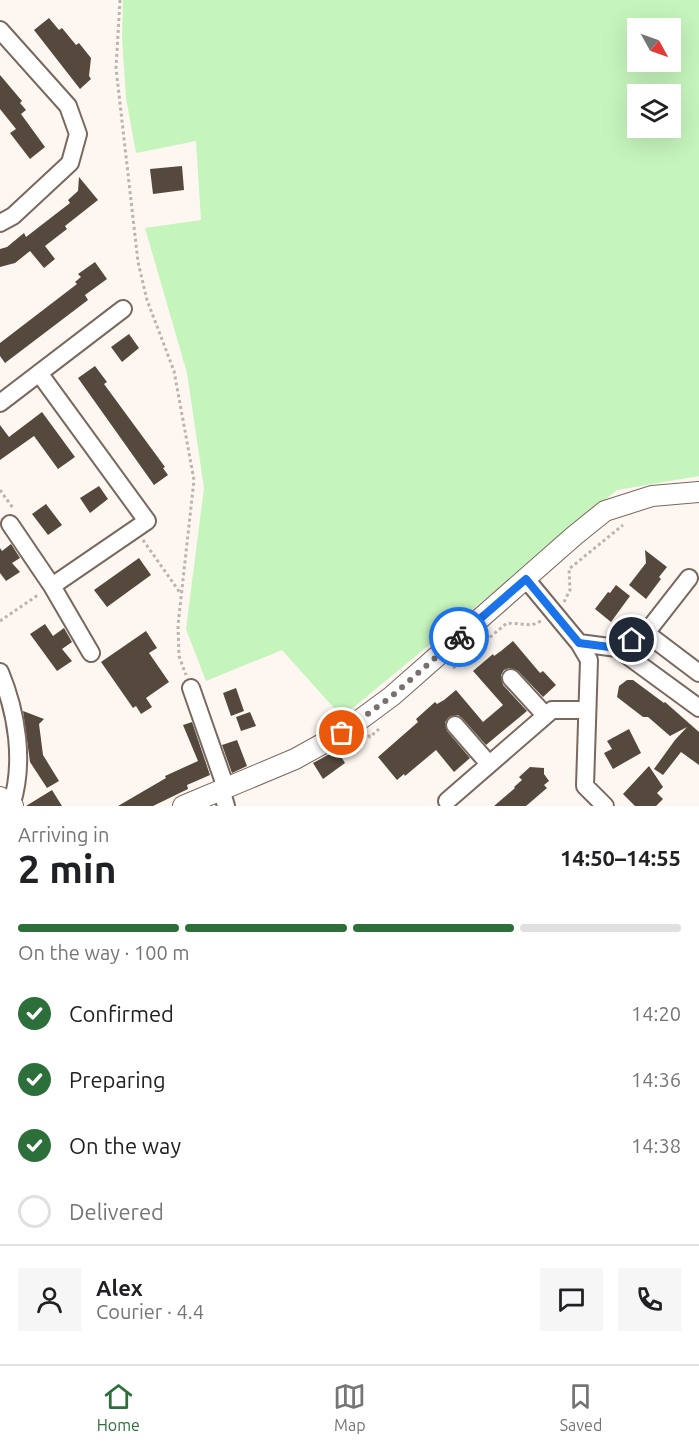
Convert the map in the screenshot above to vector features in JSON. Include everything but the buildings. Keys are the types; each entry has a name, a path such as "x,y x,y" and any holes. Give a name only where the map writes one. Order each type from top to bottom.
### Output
{"street":[{"path":"0,30 68,106 78,134 70,163 14,216 0,223"},
{"path":"0,403 123,309"},
{"path":"39,373 147,521 52,586"},
{"path":"183,806 224,794 342,733 392,696 605,511 652,496 699,492"},
{"path":"10,524 52,586 91,653"},
{"path":"532,574 553,612 579,643 588,660 585,786 604,806"},
{"path":"617,648 646,633 689,578"},
{"path":"646,633 699,673"},
{"path":"579,643 617,648 699,708"},
{"path":"0,672 9,695 19,752 17,780 9,803"},
{"path":"512,678 545,715"},
{"path":"191,687 224,794"},
{"path":"447,801 552,710 586,710"},
{"path":"454,725 489,764"}],"path":[{"path":"120,0 116,68 138,262 147,300 174,371 195,480 178,625 179,656 191,687"},
{"path":"452,669 507,623 531,625 544,620 564,601 570,590 569,569 626,523"},
{"path":"135,529 181,595"},
{"path":"0,621 52,586"},
{"path":"356,722 370,737 379,729"}],"green space":[{"path":"123,0 699,0 699,476 617,490 342,717 282,650 206,681 186,629 204,488 187,373 145,228 201,220 196,141 136,153 126,98 122,38"}],"way so far":[{"path":"342,733 392,696 459,637"}],"route":[{"path":"459,637 526,579 579,643 617,648 632,640"}]}
